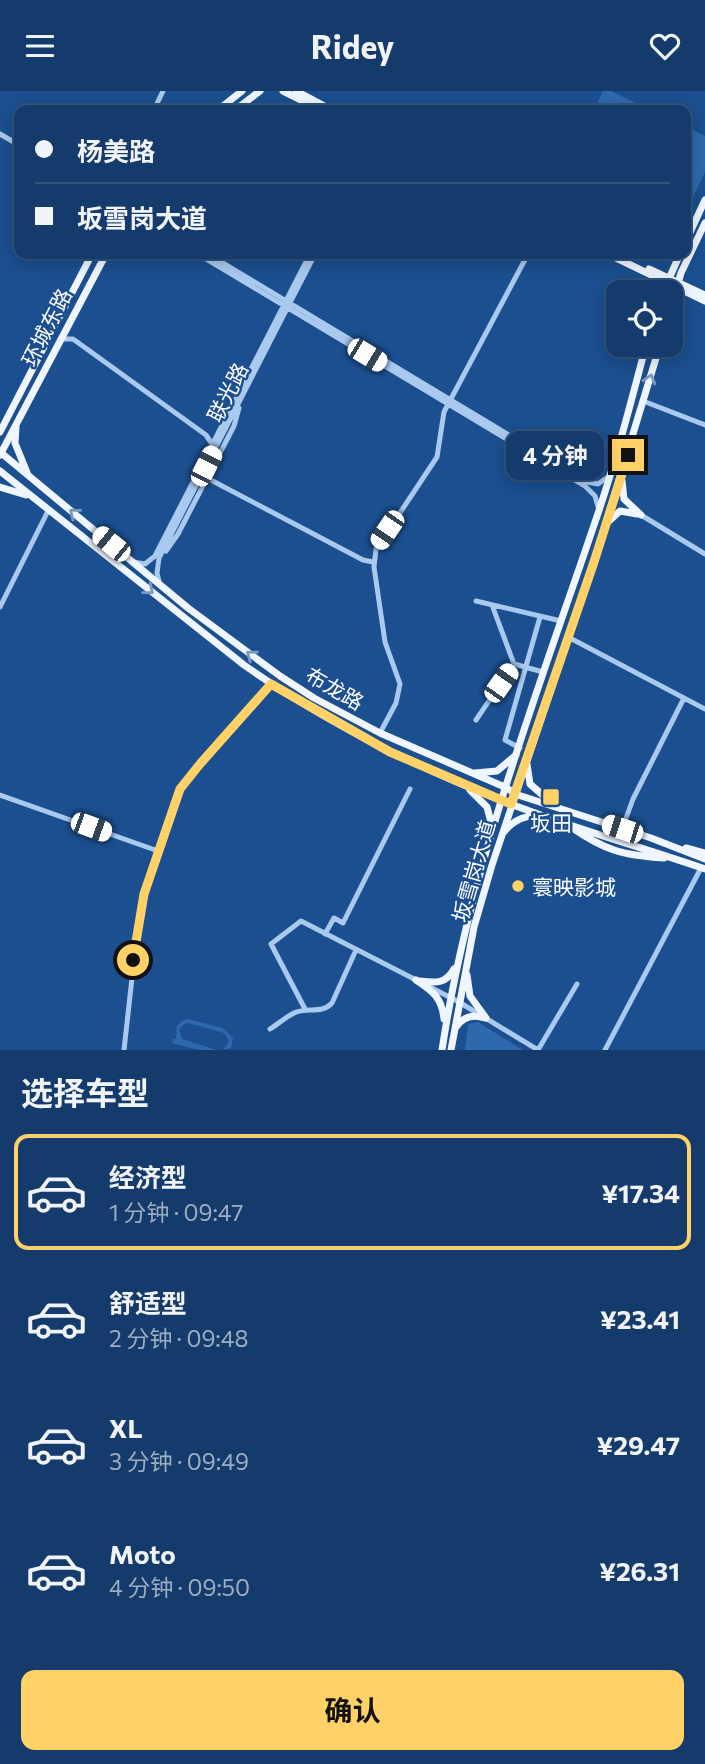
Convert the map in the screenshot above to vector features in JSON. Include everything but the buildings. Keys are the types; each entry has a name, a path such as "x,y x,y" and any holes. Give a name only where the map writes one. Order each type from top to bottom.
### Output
{"main road":[{"path":"230,101 236,91"},
{"path":"225,105 242,91"},
{"path":"242,105 260,91"},
{"path":"283,91 311,105"},
{"path":"298,92 323,105"},
{"path":"691,230 705,200"},
{"path":"691,252 705,223"},
{"name":"环城东路","path":"0,432 89,259"},
{"name":"环城东路","path":"0,454 103,259"},
{"path":"619,259 666,280"},
{"path":"627,259 666,280"},
{"path":"668,280 678,259"},
{"path":"680,280 688,259"},
{"path":"683,288 705,296"},
{"path":"683,288 705,301"},
{"name":"坂雪岗大道","path":"451,1050 463,963 492,834 543,672 599,510 643,357"},
{"name":"坂雪岗大道","path":"442,1050 450,997 463,963 511,804 604,528 656,357"},
{"path":"0,422 9,415"},
{"path":"16,424 15,443 28,476"},
{"name":"布龙路","path":"0,454 219,632 314,698 380,733 515,794 651,838 705,859"},
{"name":"布龙路","path":"0,471 202,633 271,684 390,752 502,801 703,868"},
{"path":"622,472 622,496 641,515"},
{"path":"0,487 32,497"},
{"path":"604,528 620,511 641,515"},
{"path":"463,770 478,773 497,771 519,750"},
{"path":"527,756 530,784 559,808"},
{"path":"460,783 477,795 487,807 492,834"},
{"path":"498,845 515,820 531,815 547,816"},
{"path":"565,822 597,845 626,855 677,859"},
{"path":"651,838 705,853"},
{"path":"416,980 442,982 463,963"},
{"path":"463,963 469,993 486,1018"},
{"path":"416,980 440,999 445,1032"},
{"path":"453,1035 457,1025 465,1018 486,1018"}],"street":[{"path":"207,259 587,482 598,484 609,474"},
{"path":"216,259 287,304"},
{"name":"联光路","path":"160,585 157,573 159,558 242,397 308,259"},
{"name":"联光路","path":"131,561 145,564 155,556 312,259"},
{"path":"380,733 396,703 400,684 385,642 373,562 380,542 437,457 442,418 524,259"},
{"path":"66,326 73,336 207,432 218,433"},
{"path":"60,339 73,339 206,435 212,444"},
{"path":"159,558 178,534 234,426 242,397"},
{"path":"450,401 585,486 595,496 599,510"},
{"path":"643,401 705,425"},
{"path":"207,478 363,560 373,562"},
{"path":"0,607 3,592 48,511"},
{"path":"641,515 705,554"},
{"path":"476,601 561,621"},
{"path":"492,605 514,664 543,672"},
{"path":"519,750 505,740 540,617"},
{"path":"568,638 705,709"},
{"path":"476,720 514,664"},
{"path":"124,1050 139,915 174,804 186,781 271,684"},
{"path":"622,829 633,799 684,698"},
{"path":"326,934 334,918 343,923 410,789"},
{"path":"0,795 158,851"},
{"path":"606,1050 703,868"},
{"path":"305,1009 271,944 301,921 450,997 538,1050 577,983"},
{"path":"270,1030 294,1013 305,1009 327,1009 356,950"}],"shaded area":[{"path":"603,91 611,91 640,105 596,105"},
{"path":"691,129 705,136 705,172 691,201"},
{"path":"188,1019 223,1028 233,1038 231,1048 223,1050 229,1041 224,1033 188,1023 179,1030 182,1039 216,1050 199,1050 172,1043 173,1038 176,1039 177,1026"},
{"path":"478,1022 523,1050 465,1050 468,1024"}],"place":[{"name":"坂田","path":"551,797"},
{"name":"寰映影城","path":"518,886"}],"route":[{"path":"133,960 144,894 180,789 271,684 390,752 511,804 628,455"}]}
